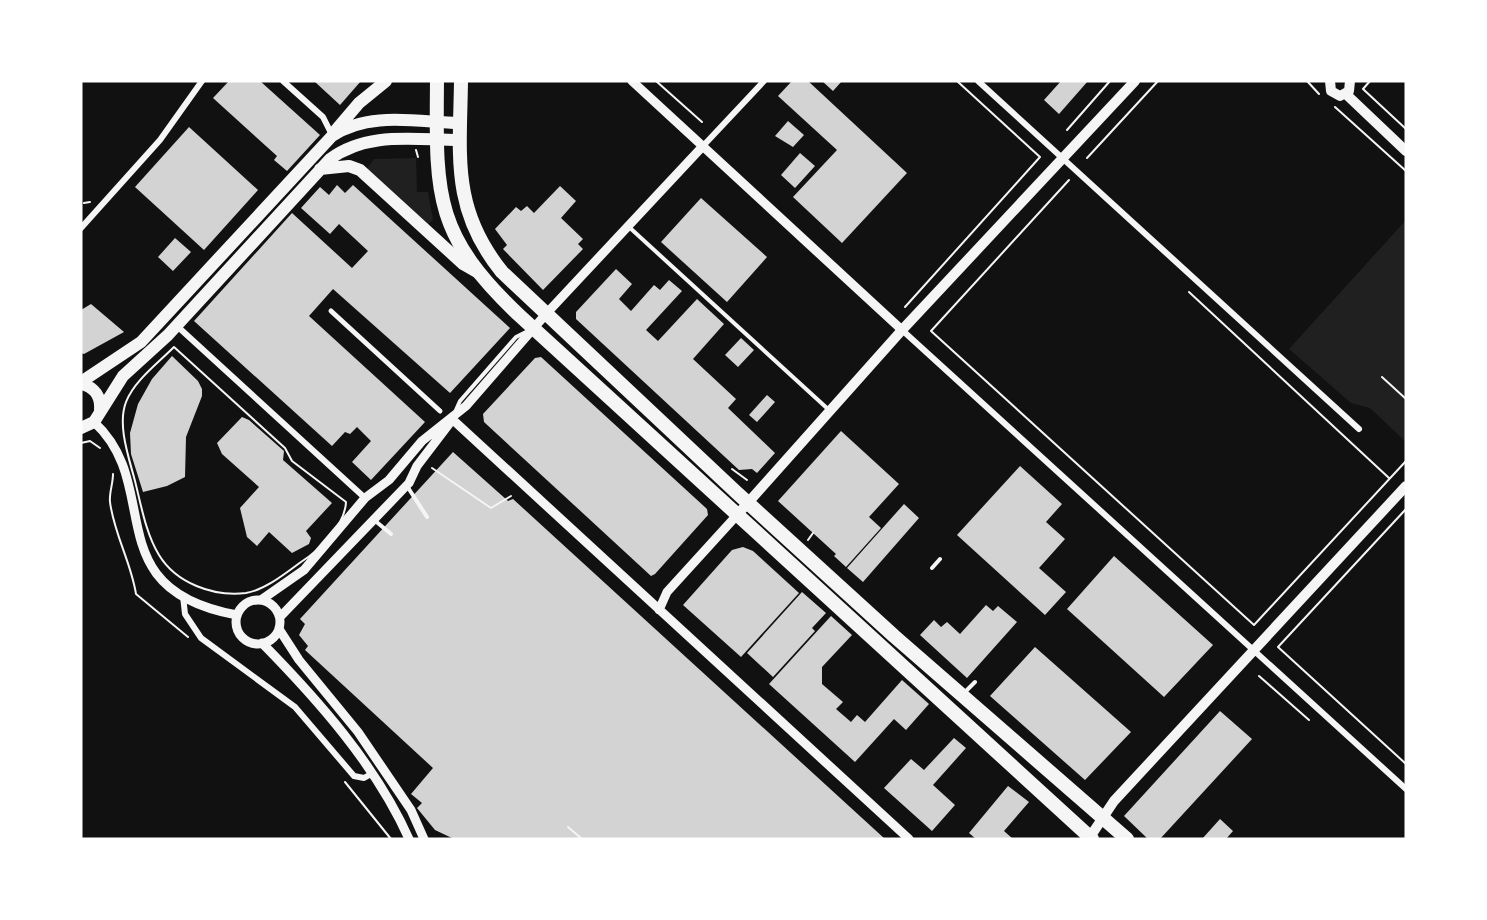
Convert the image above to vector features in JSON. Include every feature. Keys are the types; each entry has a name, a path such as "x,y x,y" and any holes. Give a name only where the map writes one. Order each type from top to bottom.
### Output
{"highway":[{"path":"437,81 435,140 439,189 447,218 461,248 477,272 534,328 1089,838"},
{"path":"461,81 459,140 463,194 474,231 502,272 748,503 962,696 1127,839"}],"main road":[{"path":"100,410 98,395 93,389 81,383 141,342 360,104 386,81"},
{"path":"738,514 902,330 1134,81"},
{"path":"1330,81 1330,88 1334,94 1340,96 1346,94 1350,88 1350,81"},
{"path":"1346,94 1406,152"},
{"path":"332,136 348,126 363,122 459,123"},
{"path":"81,428 94,422 123,376 177,326 319,169 342,150 361,142 378,139 459,140"},
{"path":"319,169 349,166 360,170 463,264 477,272"},
{"path":"1089,838 1102,816 1406,486"}],"street":[{"path":"81,228 160,140 202,81"},
{"path":"283,81 323,117 332,136"},
{"path":"632,81 1406,789"},
{"path":"280,617 408,484 417,466 452,419 546,314 764,81"},
{"path":"978,81 1359,429"},
{"path":"331,311 440,411"},
{"path":"177,326 364,498"},
{"path":"410,839 371,774 328,715 262,644 244,639 237,628 237,615 247,603 261,600 304,570 364,498 396,471 422,441 452,419"},
{"path":"452,419 909,839"},
{"path":"94,422 108,436 119,458 148,561 160,578 183,596 213,611 237,615"},
{"path":"396,471 404,474 408,484"},
{"path":"357,509 362,517 371,520"},
{"path":"659,610 667,592 738,514"},
{"path":"183,596 185,614 201,638 295,707 354,776 364,778 371,774"},
{"path":"261,600 274,607 280,617 279,628 273,638 262,644"},
{"path":"279,628 299,660 358,732 411,810 424,839"}],"lane":[{"path":"628,226 830,410"},
{"path":"408,484 427,516"},
{"path":"371,520 391,534"},
{"path":"932,568 940,559"},
{"path":"962,696 975,682"}],"path":[{"path":"656,81 702,122"},
{"path":"905,307 1040,157 957,81"},
{"path":"1067,130 1110,81"},
{"path":"1087,158 1158,81"},
{"path":"1307,81 1323,98"},
{"path":"1370,81 1363,89 1406,129"},
{"path":"1327,102 1406,171"},
{"path":"416,150 418,157"},
{"path":"1069,180 931,331 1254,625 1406,461"},
{"path":"1189,292 1390,478"},
{"path":"174,347 285,448 292,461 346,502 346,514 308,557 273,581 247,593 197,587 182,579 168,568 158,554 148,531 121,426 126,401 143,378 174,347"},
{"path":"1382,377 1406,399"},
{"path":"432,468 491,508 511,496"},
{"path":"1406,509 1278,648 1406,764"},
{"path":"1259,676 1309,720"},
{"path":"568,827 582,839"}],"shaded area":[{"path":"416,158 417,192 428,192 433,220 427,225 366,170 374,159"},
{"path":"1406,220 1406,442 1370,408 1351,403 1289,349"}],"building":[{"path":"229,81 260,81 320,135 287,171 274,160 277,156 213,98"},
{"path":"314,81 361,81 340,105"},
{"path":"792,81 808,81 907,173 842,243 793,197 837,150 778,96"},
{"path":"822,81 842,81 833,91"},
{"path":"1061,81 1088,81 1059,114 1044,100"},
{"path":"788,121 804,135 793,147 775,136"},
{"path":"189,127 258,190 204,250 135,187"},
{"path":"800,153 815,166 795,188 781,175"},
{"path":"337,185 345,193 353,185 510,328 450,393 333,289 309,316 425,422 371,480 352,462 371,441 357,427 350,434 345,432 332,446 194,321 292,213 352,268 368,251 339,224 330,234 301,208 320,187 329,195"},
{"path":"560,186 576,201 561,218 583,239 578,244 583,249 543,290 503,249 507,245 495,229 516,207 521,211 527,206 534,213"},
{"path":"701,198 767,257 727,302 661,242"},
{"path":"175,238 191,252 173,271 158,257"},
{"path":"616,269 632,284 619,299 631,311 654,285 660,290 669,280 682,291 646,330 658,341 697,299 724,324 693,359 736,399 728,408 775,453 757,473 752,469 739,470 576,319 576,312"},
{"path":"91,304 124,332 84,354 81,353 81,310"},
{"path":"741,338 754,350 738,367 725,355"},
{"path":"172,356 198,381 202,389 202,396 186,437 185,477 167,486 143,492 131,454 130,433 138,404 152,379"},
{"path":"541,357 707,509 708,515 655,574 651,576 484,422 483,414 535,358"},
{"path":"767,395 775,402 757,422 749,415"},
{"path":"242,417 249,420 284,451 283,460 332,503 306,531 311,538 309,544 292,553 269,532 257,546 247,537 240,508 259,487 222,454 217,443"},
{"path":"841,431 899,484 869,517 881,528 846,567 834,556 836,554 778,501"},
{"path":"453,452 508,501 513,499 885,839 454,839 435,830 417,808 422,803 411,794 433,768 305,650 308,646 299,635 305,624 300,619"},
{"path":"1020,466 1062,504 1046,522 1065,539 1039,568 1066,592 1045,615 957,535"},
{"path":"904,504 919,518 863,582 847,568"},
{"path":"743,547 753,551 799,593 741,657 683,605 732,550"},
{"path":"1114,556 1213,645 1164,697 1067,609"},
{"path":"802,592 826,613 812,628 815,631 773,677 747,653"},
{"path":"986,605 993,611 998,606 1017,622 967,678 920,635 934,620 941,627 947,622 960,634"},
{"path":"831,616 852,635 822,667 822,684 843,702 836,709 851,722 857,715 865,722 902,680 929,704 906,730 894,719 855,762 769,684"},
{"path":"1035,647 1131,732 1085,780 990,696"},
{"path":"1220,711 1252,739 1160,839 1148,839 1124,816"},
{"path":"954,738 966,748 933,785 955,805 932,831 884,788 911,759 924,770"},
{"path":"1008,786 1029,802 1004,831 1013,839 976,839 969,833"},
{"path":"1220,819 1233,831 1226,839 1202,839"}]}
